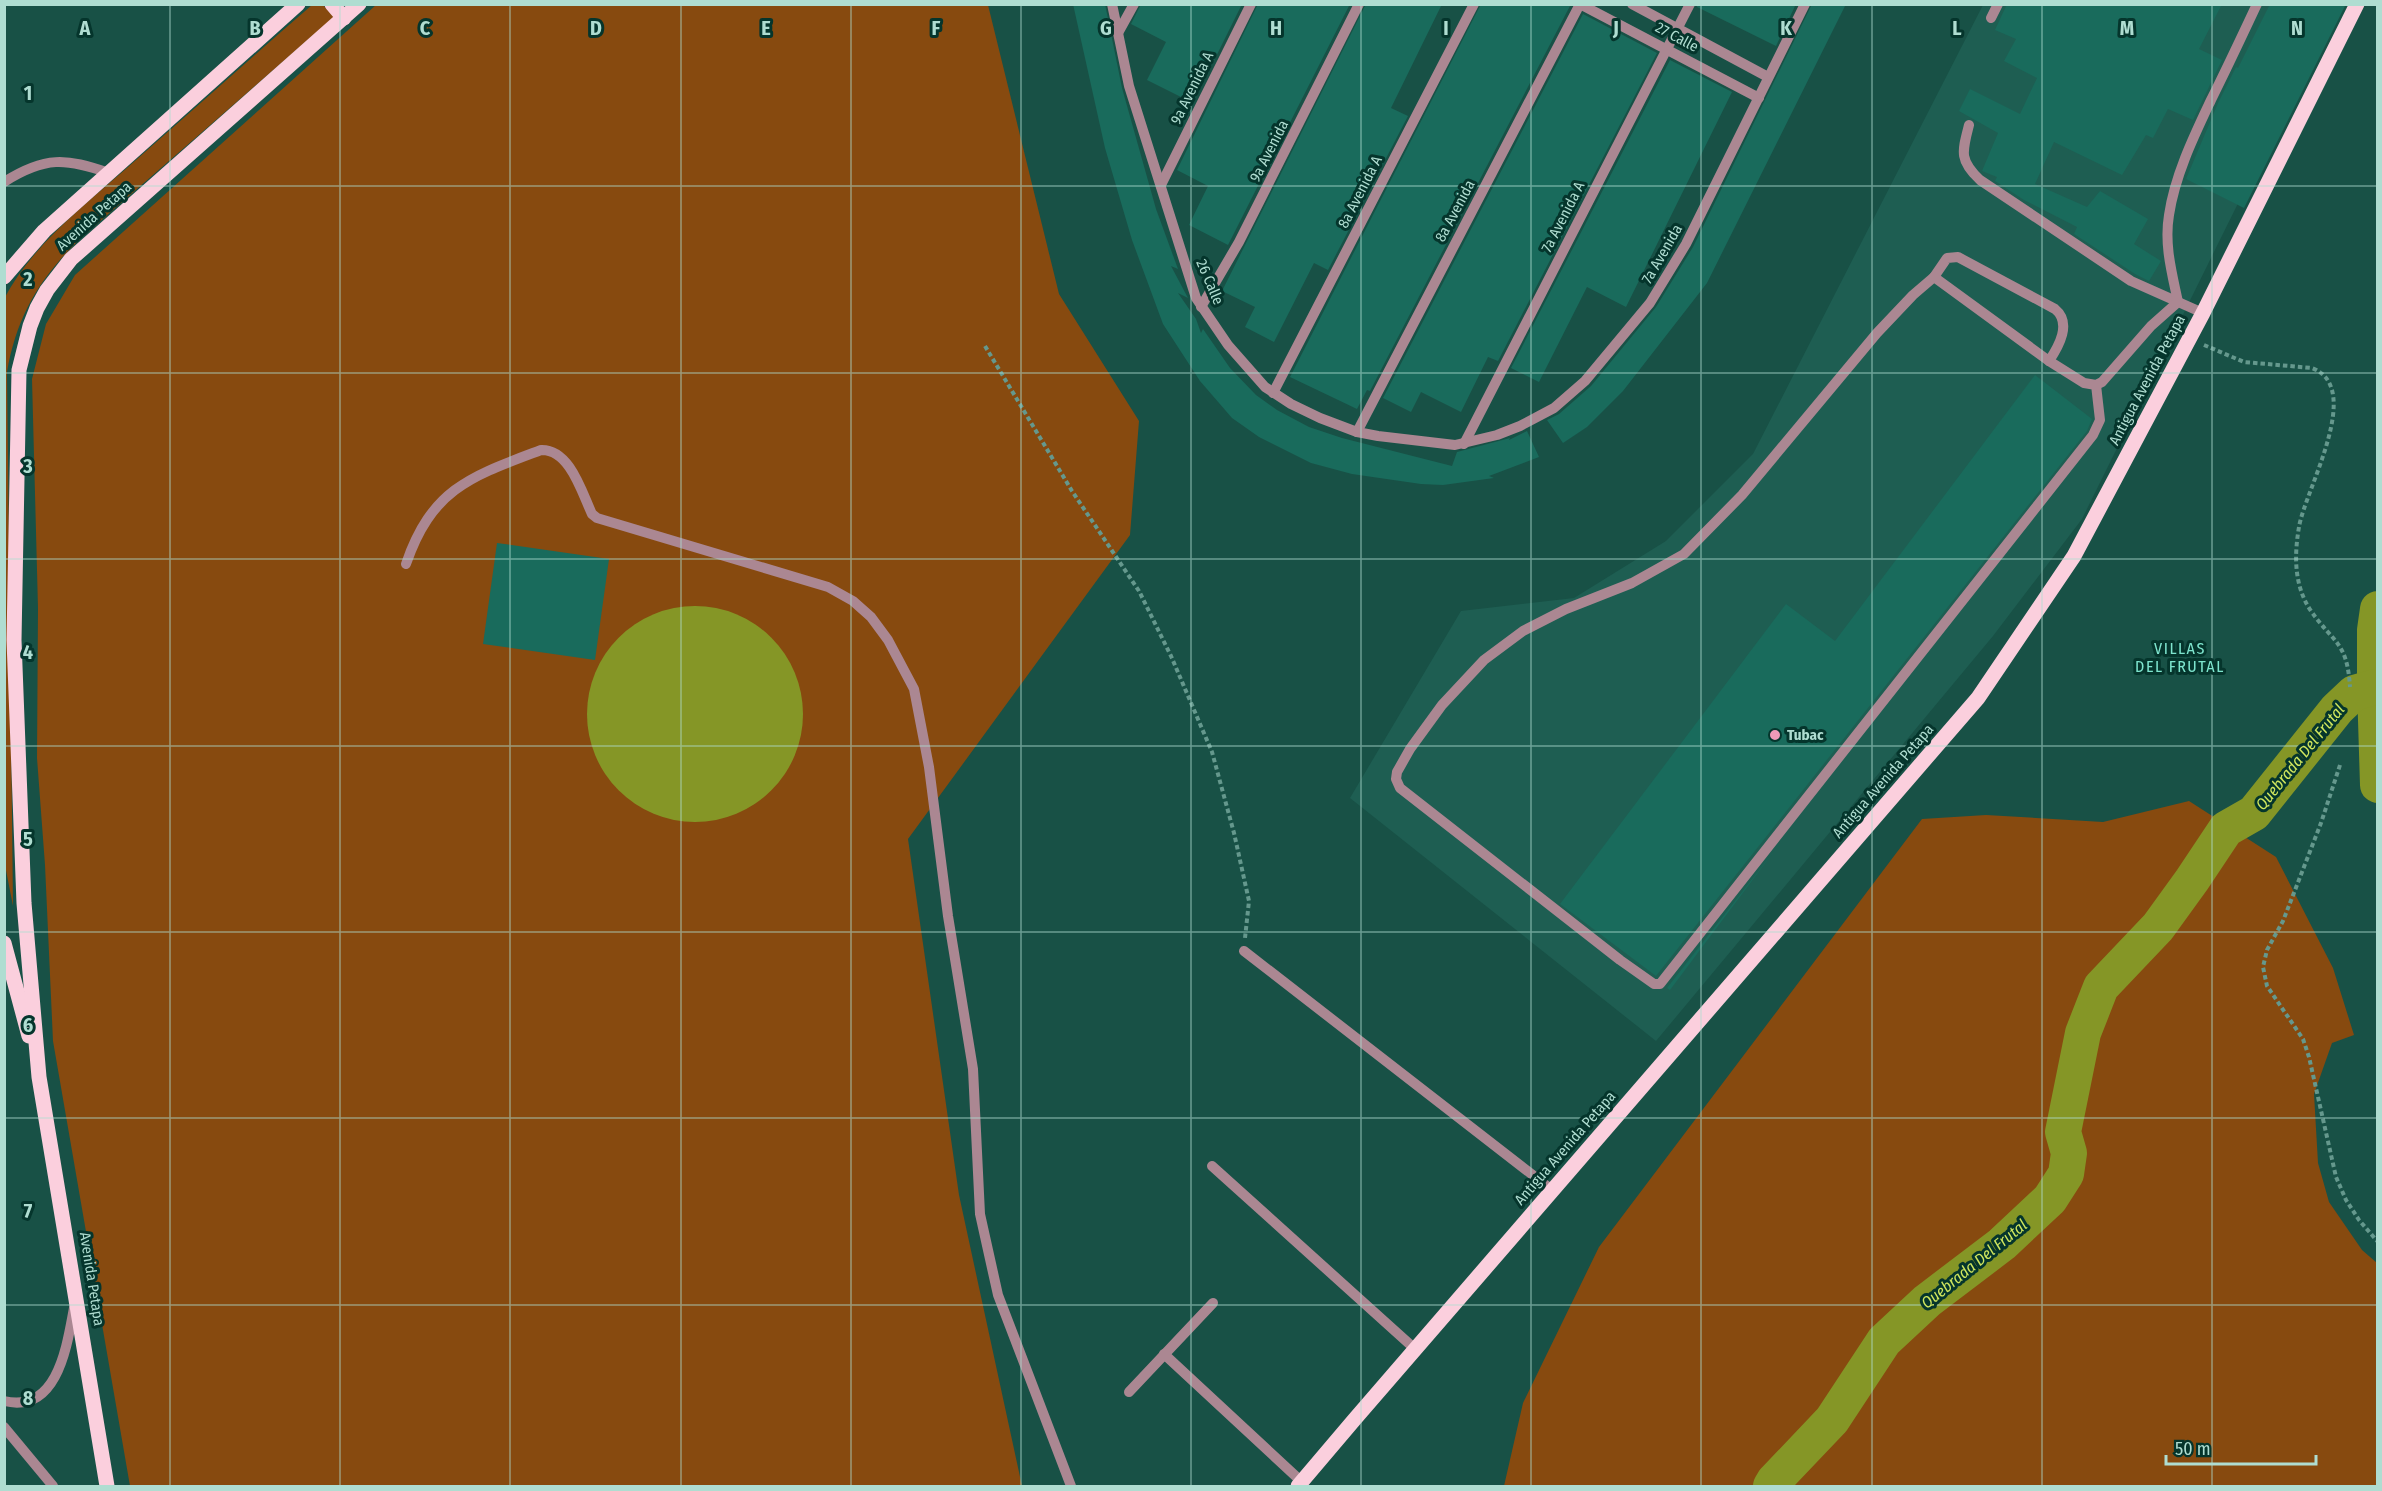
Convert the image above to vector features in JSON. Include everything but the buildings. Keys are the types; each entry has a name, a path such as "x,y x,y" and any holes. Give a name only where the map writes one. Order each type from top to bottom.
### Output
{"main road":[{"name":"Avenida Petapa","path":"5,273 44,231 298,4"},
{"path":"332,4 344,18"},
{"name":"Avenida Petapa","path":"39,1077 24,903 9,640 19,370 30,326 42,299 71,259 359,4"},
{"name":"Antigua Avenida Petapa","path":"1300,1484 1978,698 2074,556 2203,313 2357,4"},
{"name":"Avenida Petapa","path":"4,943 39,1077 107,1486"}],"street":[{"name":"26 Calle","path":"1112,4 1129,86 1180,250 1201,307 1228,345 1273,393 1305,411 1356,432 1412,442 1464,444"},
{"path":"1118,33 1134,4"},
{"name":"9a Avenida A","path":"1161,185 1251,4"},
{"name":"9a Avenida","path":"1201,307 1239,243 1359,4"},
{"name":"8a Avenida A","path":"1273,393 1474,4"},
{"name":"27 Calle","path":"1632,4 1768,76"},
{"name":"7a Avenida A","path":"1464,444 1690,4"},
{"name":"7a Avenida","path":"1464,444 1520,426 1554,408 1585,381 1650,303 1686,244 1805,4"},
{"path":"1991,18 1998,4"},
{"path":"2178,302 2168,252 2169,216 2174,194 2194,136 2257,4"},
{"name":"27 Calle","path":"1580,5 1667,48 1759,98"},
{"name":"8a Avenida","path":"1356,432 1580,5"},
{"path":"1969,125 1962,150 1966,167 1980,180 2131,281 2203,313"},
{"path":"4,182 28,169 54,161 80,163 109,173"},
{"path":"2049,360 2062,336 2063,321 2060,313 1958,257 1947,258 1934,277 1913,295 1877,333 1742,495 1684,554 1632,583 1566,609 1522,632 1484,660 1442,705 1410,749 1397,772 1396,778 1400,788 1654,984 1659,985 2093,435 2100,420 2096,385"},
{"path":"1934,277 2049,360 2084,383 2096,385 2102,382 2151,326 2178,302"},
{"path":"406,564 421,530 454,489 484,471 541,450 551,450 557,453 568,466 578,481 592,514 597,518 828,587 853,601 871,617 888,640 914,689 929,767 948,916 973,1069 980,1214 998,1295 1071,1486"},
{"path":"1244,951 1552,1190"},
{"path":"1212,1166 1415,1349"},
{"path":"4,1401 20,1404 31,1401 39,1397 53,1381 63,1356 77,1296"},
{"path":"1129,1392 1212,1303"},
{"path":"1164,1354 1300,1484"},
{"path":"4,1427 53,1486"}],"path":[{"path":"2191,336 2211,349 2244,362 2312,368 2322,372 2330,380 2335,398 2333,420 2302,513 2297,544 2296,572 2301,592 2310,610 2343,649 2349,667 2350,687"},
{"path":"985,346 1072,491 1139,591 1171,656 1212,752 1234,833 1249,902 1244,951"},
{"path":"2340,765 2321,823 2283,921 2267,950 2263,967 2267,986 2302,1039 2309,1057 2336,1177 2359,1221 2378,1242"}],"shaded area":[{"path":"312,5 323,5 334,17 82,237 42,282 17,332 7,372 13,906 4,860 4,299 30,259 46,241"},
{"path":"376,5 988,5 1059,294 1139,421 1130,535 908,839 959,1195 1022,1486 130,1486 53,1041 45,865 37,758 38,608 32,379 46,324 75,275"},
{"path":"1983,5 2336,5 2082,519 1993,636 1656,1041 1350,798 1461,611 1574,598 1666,541 1753,454"},
{"path":"706,606 746,619 764,630 779,645 795,673 803,703 803,725 795,755 779,783 764,798 736,814 716,820 684,822 644,809 626,798 611,783 595,755 589,735 587,703 600,663 611,645 626,630 654,614 674,608"},
{"path":"2189,801 2276,857 2333,968 2354,1035 2332,1043 2314,1094 2318,1163 2329,1202 2362,1250 2377,1263 2377,1486 1504,1486 1523,1403 1599,1247 1922,819 1986,815 2103,822"}],"waterway":[{"path":"2378,609 2375,630 2378,785"},
{"name":"Quebrada Del Frutal","path":"1771,1486 1832,1420 1884,1341 1927,1301 2002,1244 2050,1199 2066,1174 2069,1153 2063,1132 2083,1033 2101,987 2158,927 2226,829 2254,813 2337,709 2354,693 2375,687"}],"place":[{"name":"Tubac","path":"1775,735"}],"district":[{"name":"VILLAS DEL FRUTAL","path":"2180,657"}]}
